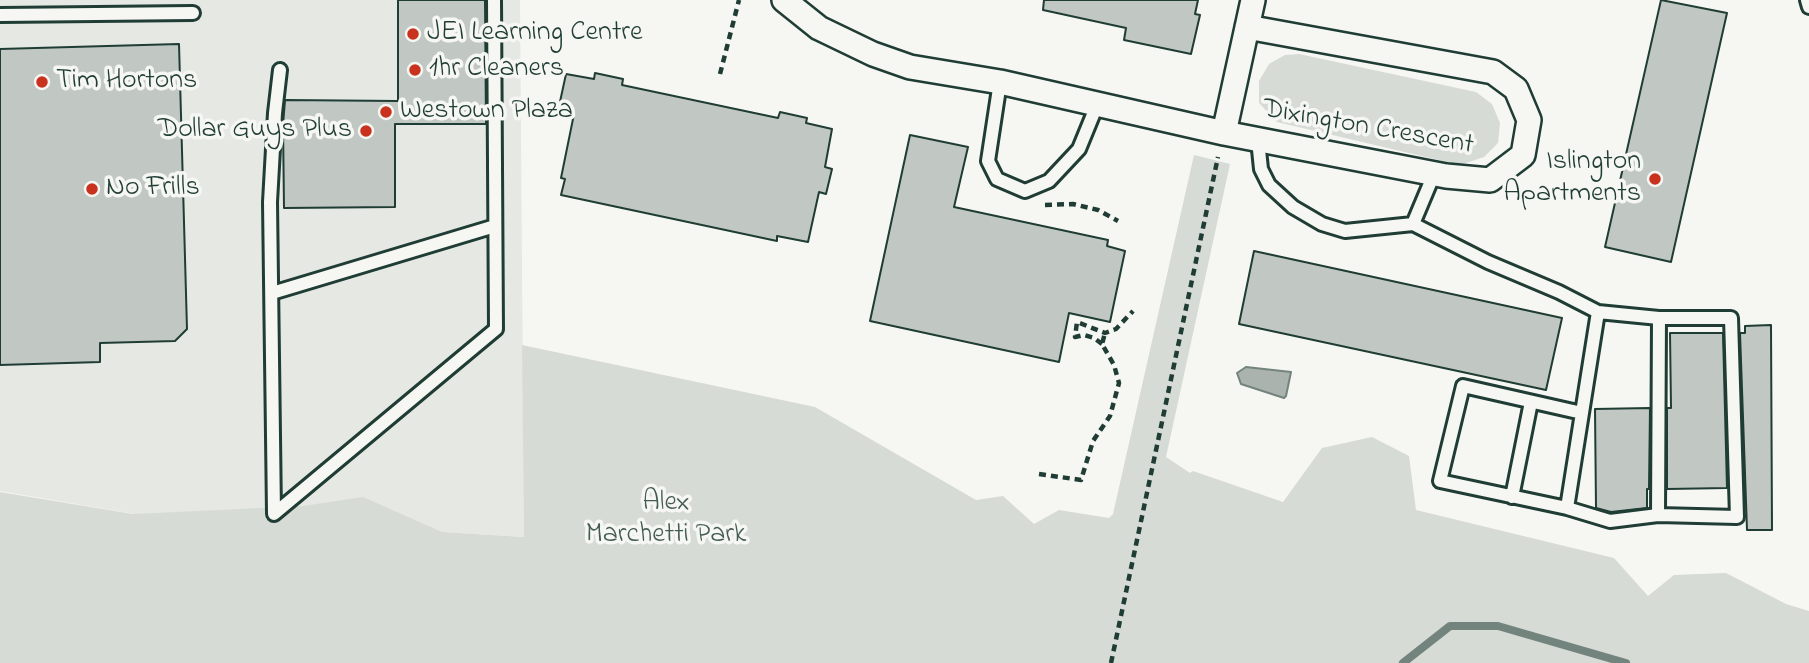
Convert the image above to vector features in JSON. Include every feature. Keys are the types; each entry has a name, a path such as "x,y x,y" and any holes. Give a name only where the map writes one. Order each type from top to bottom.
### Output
{"street":[{"name":"Dixington Crescent","path":"784,0 819,28 873,54 911,67 1000,82 1224,133 1434,174 1490,180 1523,155 1529,120 1516,89 1493,72 1247,27"},
{"name":"Dixington Crescent","path":"1224,133 1253,0"}],"lane":[{"path":"279,70 270,202 274,514 496,329 494,0"},
{"path":"1807,0 1809,7"},
{"path":"0,15 193,13"},
{"path":"1000,82 988,161 997,179 1025,191 1049,181 1079,149 1097,104"},
{"path":"1258,140 1261,169 1269,185 1293,207 1322,224 1345,231 1413,224 1598,312 1660,318 1731,318 1737,517 1658,515 1610,521 1567,508 1440,481 1463,386 1582,413"},
{"path":"1413,224 1434,174"},
{"path":"272,293 495,226"},
{"path":"1567,508 1598,312"},
{"path":"1658,515 1660,318"},
{"path":"1512,497 1531,401"}],"path":[{"path":"720,75 739,0"},
{"path":"1111,663 1224,133"},
{"path":"1025,191 1032,206 1073,204 1098,210 1118,220"},
{"path":"1039,474 1081,480 1093,441 1110,416 1119,383 1114,365 1102,344 1084,335 1074,337 1077,322 1105,332 1116,329 1133,311"},
{"path":"1102,344 1105,332"}],"shaded area":[{"path":"0,0 520,0 524,537 264,521 264,536 0,491"},
{"path":"1246,367 1291,372 1286,396 1284,398 1241,384 1237,373"}],"green space":[{"path":"1299,54 1476,92 1492,104 1500,123 1498,143 1484,157 1460,165 1277,122 1259,103 1259,81 1269,64 1285,55"},
{"name":"Alex Marchetti Park","path":"1194,155 1230,164 1166,457 1190,473 1193,471 1283,502 1322,448 1372,437 1409,456 1416,510 1614,558 1648,596 1674,575 1726,573 1786,604 1809,611 1809,663 0,663 0,492 133,514 303,506 363,497 442,532 524,537 522,345 815,407 976,500 1003,496 1034,524 1059,510 1109,518 1113,514"}],"building":[{"name":"Westown Plaza","path":"398,0 485,0 486,124 395,124 395,207 284,208 285,100 398,101"},
{"path":"1044,0 1198,0 1195,14 1200,15 1191,54 1124,40 1126,28 1043,10"},
{"name":"Islington Apartments","path":"1661,0 1727,13 1671,262 1605,247"},
{"name":"No Frills","path":"179,44 187,329 175,341 100,343 100,362 0,365 0,49"},
{"path":"595,73 623,79 622,85 778,118 780,112 807,118 806,123 832,129 825,167 832,169 826,194 819,192 808,242 777,236 777,241 561,195 565,179 561,178 574,114 558,111 566,74 594,79"},
{"path":"910,135 968,147 954,207 1108,240 1107,246 1125,251 1110,322 1069,313 1059,362 870,321"},
{"path":"1254,251 1562,318 1546,390 1239,324"},
{"path":"1771,325 1772,530 1747,530 1740,333 1745,333 1745,326"},
{"path":"1670,333 1723,333 1727,488 1667,489 1667,408 1671,408"},
{"path":"1650,408 1647,508 1611,512 1596,508 1595,409"}],"waterway":[{"path":"1403,663 1450,626 1498,626 1626,663"}],"place":[{"name":"JEI Learning Centre","path":"413,34"},
{"name":"1hr Cleaners","path":"415,70"},
{"name":"Tim Hortons","path":"42,82"},
{"name":"Westown Plaza","path":"386,112"},
{"name":"Dollar Guys Plus","path":"366,131"},
{"name":"Islington Apartments","path":"1655,179"},
{"name":"No Frills","path":"92,189"}]}
